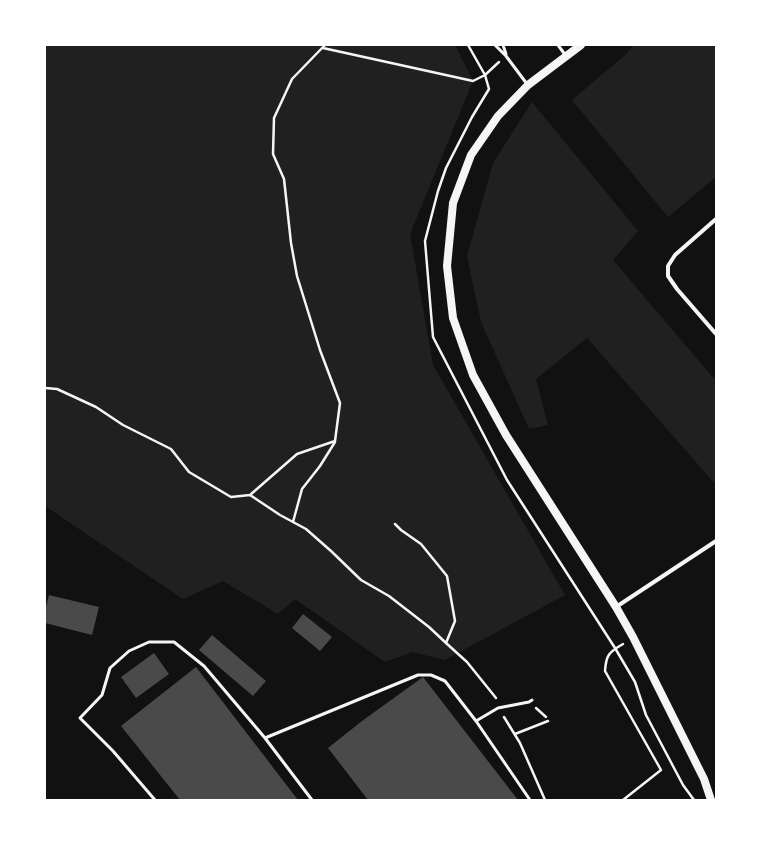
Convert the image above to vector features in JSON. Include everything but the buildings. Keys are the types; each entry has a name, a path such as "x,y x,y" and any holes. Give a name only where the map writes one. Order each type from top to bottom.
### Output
{"main road":[{"path":"581,45 528,85 498,116 471,155 453,203 447,266 453,318 473,375 506,435 616,607 633,637 704,780 710,800"}],"street":[{"path":"716,219 675,255 668,266 668,276 676,289 716,334"},
{"path":"616,607 716,541"}],"lane":[{"path":"495,45 506,56 528,85"},
{"path":"504,45 506,56"},
{"path":"558,45 566,56"},
{"path":"155,800 113,751 80,718 102,695 110,668 129,651 149,642 174,642 204,666 265,738 312,800"},
{"path":"265,738 418,675 430,675 445,681 476,721 530,800"},
{"path":"476,721 498,708 529,702 532,700"}],"path":[{"path":"468,45 485,75 489,89 472,117 446,168 438,191 425,241 433,337 507,480 615,648 635,682 646,715 684,785 694,800"},
{"path":"292,522 302,489 320,466 335,441 340,403 320,350 297,276 291,242 284,179 273,154 274,118 292,80 324,46 473,81 485,75 501,61"},
{"path":"45,388 57,389 96,407 122,425 171,449 189,472 231,497 250,495 297,454 335,441"},
{"path":"250,495 311,534 361,580 389,596 429,627"},
{"path":"395,524 421,544 447,576 455,620 446,643"},
{"path":"623,800 661,770 605,671 606,658 615,648 633,637"},
{"path":"515,734 548,720"}],"shaded area":[{"path":"45,45 455,45 473,81 410,234 433,365 565,595 445,660 412,652 385,662 295,599 278,614 223,581 183,599 45,506"},
{"path":"634,45 716,45 716,177 668,217 572,100 624,56"},
{"path":"532,102 638,231 613,260 716,381 716,485 587,338 536,379 548,425 529,429 481,322 467,256 493,163"}]}
